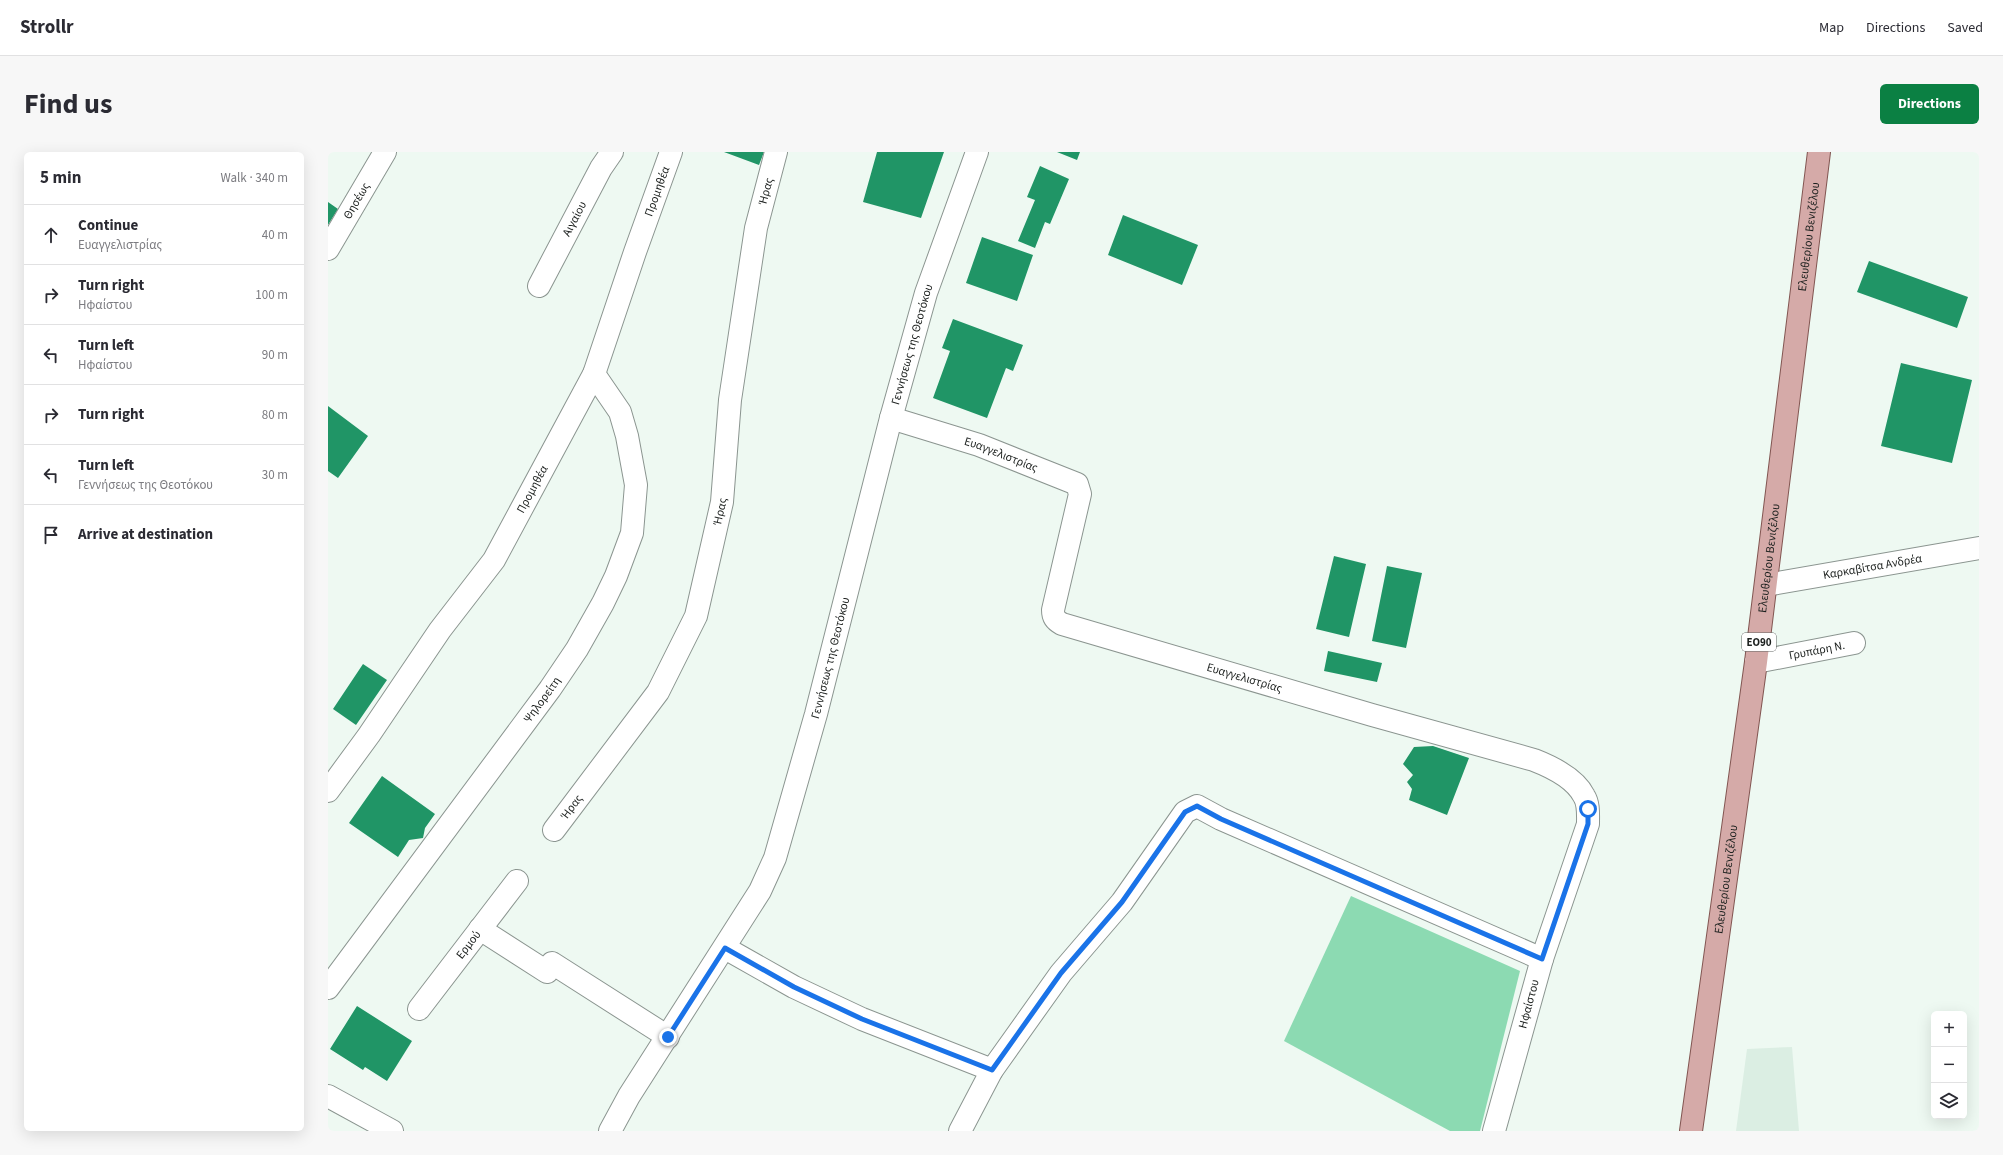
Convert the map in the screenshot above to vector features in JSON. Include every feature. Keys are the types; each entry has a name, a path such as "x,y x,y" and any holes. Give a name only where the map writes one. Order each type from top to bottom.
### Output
{"main road":[{"name":"Ελευθερίου Βενιζέλου","path":"1691,1131 1756,662 1819,152"}],"street":[{"name":"Θησέως","path":"328,249 385,152"},
{"name":"Αιγαίου","path":"539,286 601,168 612,152"},
{"name":"Προμηθέα","path":"328,791 361,747 440,630 494,560 594,374 634,252 672,152"},
{"name":"Ήρας","path":"554,830 658,692 696,616 722,502 730,400 756,228 776,152"},
{"name":"Γεννήσεως της Θεοτόκου","path":"610,1131 629,1096 725,948 760,891 775,858 828,670 891,418 926,293 977,152"},
{"name":"Ψηλορείτη","path":"328,988 550,689 577,649 616,576 632,533 636,485 627,436 620,412 594,374"},
{"name":"Ευαγγελιστρίας","path":"891,418 980,445 1077,484 1080,489 1080,494 1053,610 1053,616 1056,621 1372,715 1534,760 1549,766 1576,785 1584,796 1588,809 1588,824 1542,959"},
{"name":"Καρκαβίτσα Ανδρέα","path":"1766,585 1979,548"},
{"name":"Γρυπάρη Ν.","path":"1756,662 1854,644"},
{"path":"960,1131 992,1070 1061,973 1122,902 1185,812 1197,806 1236,825 1542,959"},
{"name":"Ερμού","path":"419,1009 517,881"},
{"path":"480,928 547,972 552,963 668,1037"},
{"path":"725,948 794,987 862,1019 992,1070"},
{"name":"Ηφαίστου","path":"1494,1131 1542,959"},
{"path":"328,1096 392,1131"}],"shaded area":[{"path":"1792,1047 1799,1131 1736,1131 1747,1049"}],"green space":[{"path":"1351,896 1520,971 1480,1131 1450,1131 1284,1041"}],"building":[{"path":"724,152 764,152 759,165"},
{"path":"877,152 944,152 921,218 863,202"},
{"path":"1057,152 1080,152 1077,160"},
{"path":"1040,166 1069,179 1050,224 1045,222 1035,248 1018,241 1035,200 1027,197"},
{"path":"328,202 338,209 328,225"},
{"path":"1123,215 1198,245 1182,285 1108,255"},
{"path":"982,237 1033,255 1017,301 966,283"},
{"path":"1869,261 1968,297 1957,328 1857,292"},
{"path":"953,319 1023,345 1013,371 1006,368 987,418 933,398 950,351 942,348"},
{"path":"1901,363 1972,380 1952,463 1881,446"},
{"path":"328,406 368,436 338,478 328,471"},
{"path":"1334,556 1366,564 1349,637 1316,629"},
{"path":"1387,566 1422,573 1406,648 1372,641"},
{"path":"1328,651 1382,663 1377,682 1324,671"},
{"path":"363,664 387,680 356,725 333,709"},
{"path":"1433,746 1469,758 1447,815 1409,800 1412,789 1407,782 1413,775 1403,764 1414,747"},
{"path":"382,776 435,814 425,828 423,838 409,840 398,857 349,823"},
{"path":"357,1006 412,1041 387,1081 365,1067 363,1070 330,1049"}],"route":[{"path":"668,1037 725,948 794,987 862,1019 992,1070 1061,973 1122,902 1185,812 1197,806 1221,819 1542,959 1588,824 1588,809"}]}
